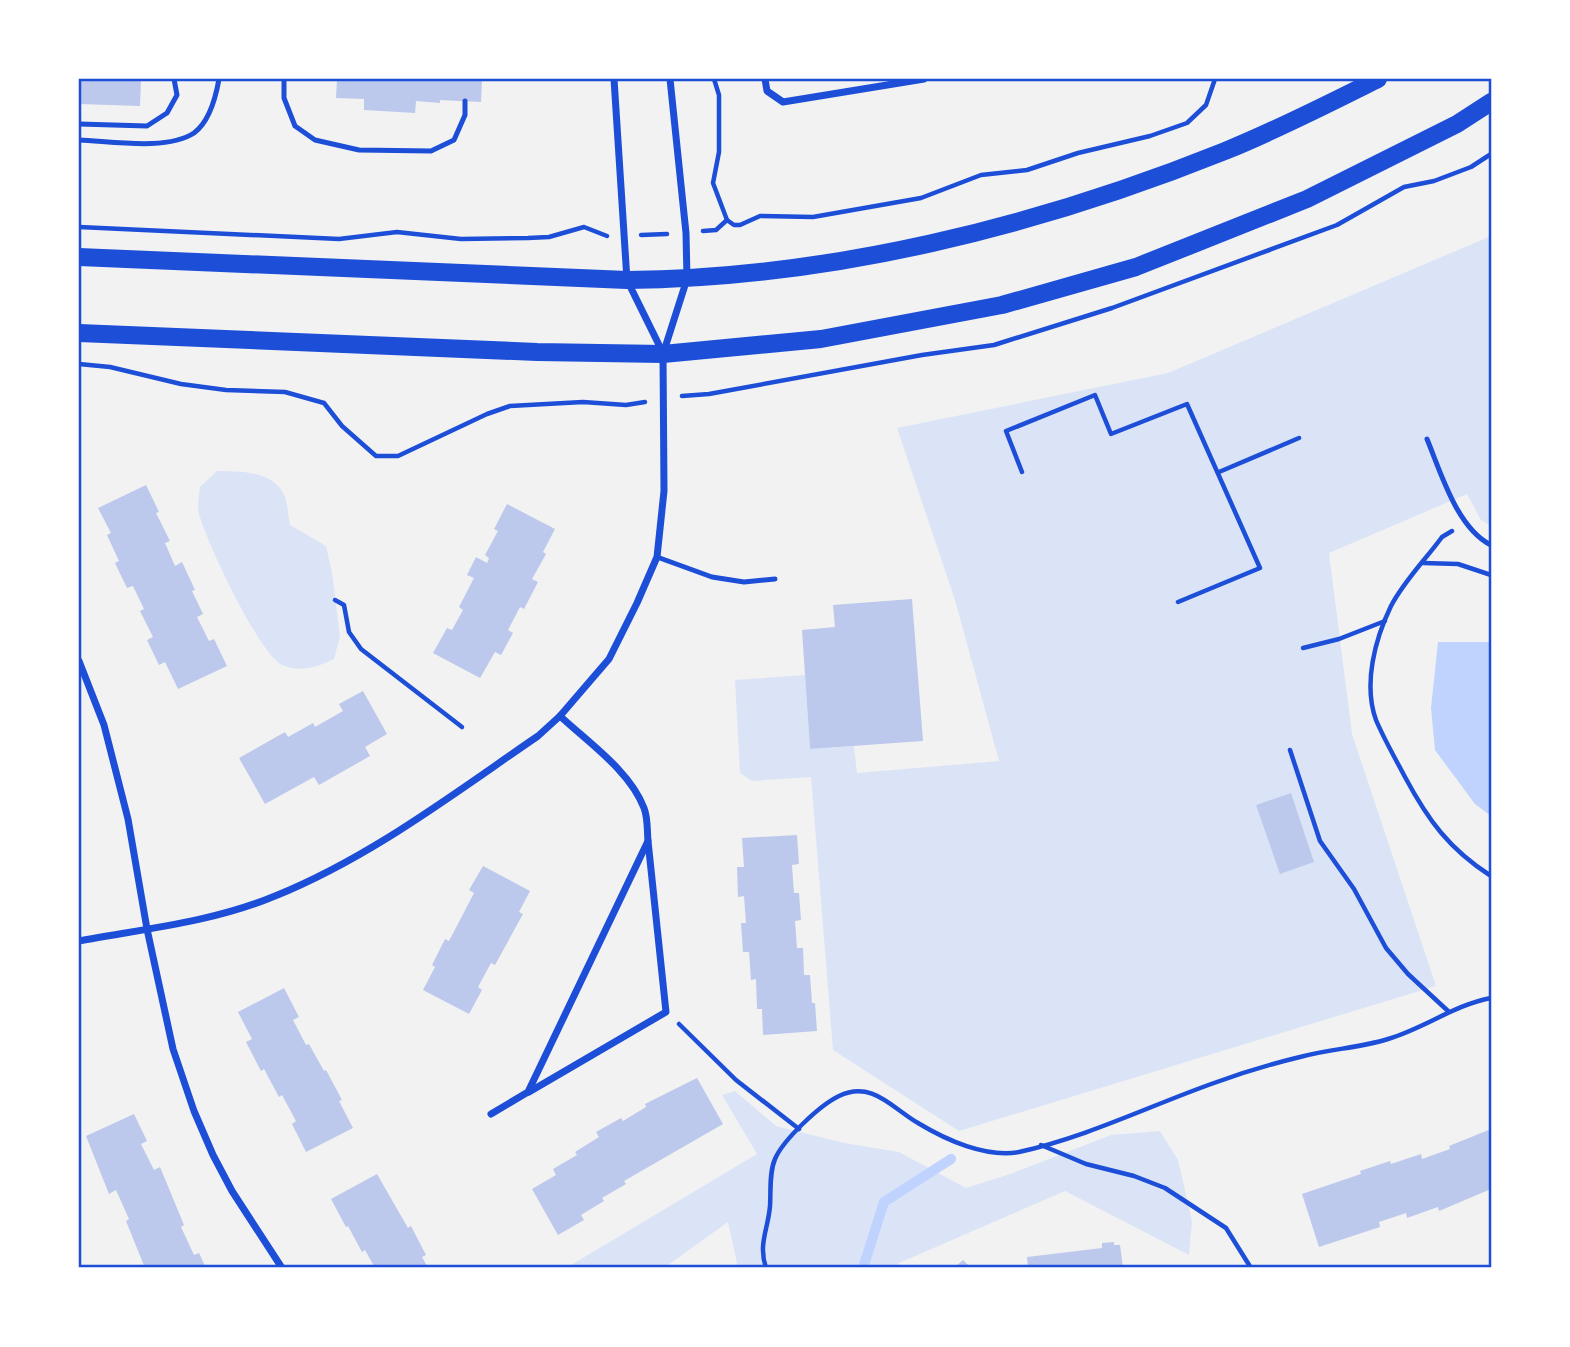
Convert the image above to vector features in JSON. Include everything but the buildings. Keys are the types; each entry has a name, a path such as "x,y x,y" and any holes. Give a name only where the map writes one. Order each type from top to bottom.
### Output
{"main road":[{"path":"79,257 626,280 687,279 765,271 924,244 1091,200 1226,150 1378,79"},
{"path":"79,333 537,352 663,354 821,339 870,331 1002,305 1136,267 1307,199 1457,124 1491,102"}],"street":[{"path":"614,79 626,280 663,354"},
{"path":"79,941 225,913 274,897 343,865 408,825 538,736 561,716 609,659 657,557 664,491 663,354 687,279 686,233 670,79"},
{"path":"765,79 767,91 783,102 924,79"},
{"path":"79,661 104,725 128,819 147,929 173,1049 194,1111 232,1191 282,1268"},
{"path":"491,1114 666,1012 645,810 620,772 561,716"},
{"path":"528,1092 648,841"}],"lane":[{"path":"79,124 147,126 167,113 177,95 174,79"},
{"path":"79,139 167,143 194,133 207,118 219,79"},
{"path":"284,79 284,98 295,126 315,140 359,150 431,151 454,140 465,115 465,101"},
{"path":"1427,439 1465,523 1479,539 1491,545"},
{"path":"657,557 712,577 744,582 775,579"}],"path":[{"path":"714,79 719,95 719,141 713,183 727,219"},
{"path":"79,364 110,367 181,384 226,390 285,392 324,403 342,426 376,456 398,456 510,406 583,402 626,405"},
{"path":"1022,471 1006,431 1095,395 1111,434 1187,404 1260,568 1178,602"},
{"path":"1219,472 1299,438"},
{"path":"1465,523 1442,537 1392,604 1374,654 1370,692 1376,719 1434,827 1466,859 1491,876"},
{"path":"1422,563 1458,564 1491,575"},
{"path":"335,600 344,605 349,632 360,649 462,727"},
{"path":"1303,648 1339,639 1385,621"},
{"path":"1290,750 1320,841 1354,889 1386,948 1408,974 1448,1011"},
{"path":"766,1268 761,1254 770,1206 774,1162 779,1151 799,1129 830,1100 843,1094 860,1091 876,1094 918,1123 961,1144 986,1151 1016,1152 1084,1133 1227,1078 1302,1056 1388,1040 1425,1026 1448,1011 1491,998"},
{"path":"666,1012 736,1080 799,1129"},
{"path":"1040,1145 1086,1164 1134,1176 1165,1188 1226,1228 1251,1268"}],"shaded area":[{"path":"1491,236 1491,526 1481,520 1467,494 1329,553 1352,734 1436,986 959,1131 833,1050 811,777 752,781 740,773 735,680 805,675 810,749 854,746 857,773 999,761 955,600 897,428 1168,373"},
{"path":"217,471 256,474 274,482 285,497 290,525 326,546 340,637 334,659 309,668 296,669 282,665 260,641 222,571 199,514 200,487"},
{"path":"735,1091 776,1126 844,1143 899,1152 966,1188 1111,1135 1160,1131 1178,1160 1192,1221 1189,1255 1065,1191 899,1263 895,1268 738,1268 728,1222 664,1268 566,1268 757,1154 722,1095"}],"water":[{"path":"1438,642 1491,642 1491,816 1475,804 1435,750 1431,708"}],"waterway":[{"path":"863,1268 884,1202 951,1159"}]}
